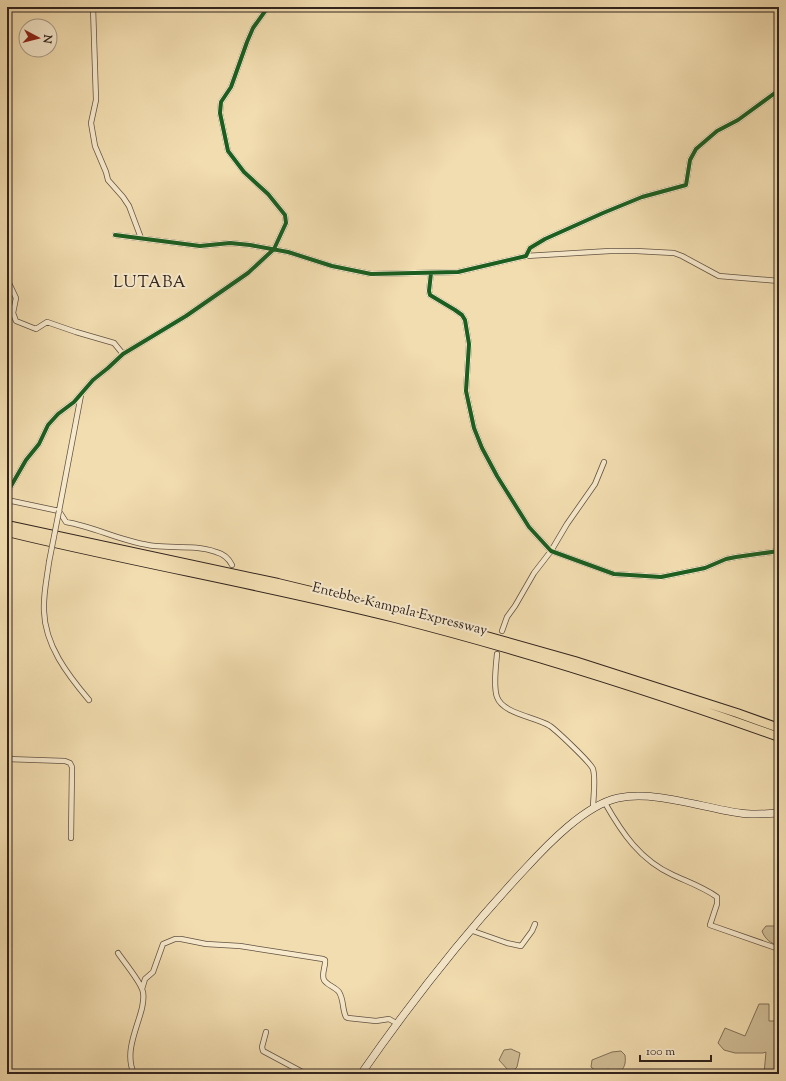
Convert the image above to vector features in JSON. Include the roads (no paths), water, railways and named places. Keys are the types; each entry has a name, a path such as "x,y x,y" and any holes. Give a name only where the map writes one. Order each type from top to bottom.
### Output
{"highway":[{"name":"Entebbe-Kampala Expressway","path":"7,525 278,583 415,616 575,661 779,728"},
{"name":"Entebbe-Kampala Expressway","path":"7,532 270,589 387,616 478,640 690,706 779,737"}],"main road":[{"path":"361,1074 470,930 496,900 555,838 593,809 618,798 644,797 670,800 740,813 779,813"}],"street":[{"path":"93,7 96,100 91,123 95,146 108,180 129,206 141,238"},
{"path":"7,493 26,460 38,444 53,419 81,395 93,380 123,354 186,316 248,273 274,249 286,223 285,214 268,194 244,172 228,151 220,113 222,102 232,87 253,28 268,7"},
{"path":"526,256 530,248 603,213 642,197 686,185 690,160 696,149 716,132 738,120 779,90"},
{"path":"115,235 200,246 230,243 274,249 332,266 371,274 458,272 526,256 636,251 674,253 720,276 779,281"},
{"path":"431,273 429,291 430,296 455,310 462,315 465,320 469,344 466,391 472,423 482,448 497,476 529,527 551,551 614,574 661,577 705,568 731,558 779,551"},
{"path":"7,279 16,298 13,313 16,321 36,329 47,322 114,343 123,354"},
{"path":"81,395 49,562 44,609 45,625 48,637 55,653 89,700"},
{"path":"502,631 507,617 534,573 551,551 567,524 595,484 604,462"},
{"path":"7,500 59,511 66,522 77,524 132,542 155,546 191,547 212,550 223,555 232,565"},
{"path":"497,654 497,698 510,710 540,720 551,726 584,757 593,770 593,809"},
{"path":"7,759 65,761 70,764 72,767 71,838"},
{"path":"605,803 619,827 643,856 673,875 707,890 717,897 717,904 710,925 779,949"},
{"path":"470,930 507,943 521,946 532,931 535,924"},
{"path":"142,989 146,979 153,972 163,944 181,939 206,944 240,946 323,959 325,960 324,980 338,991 341,996 346,1017 376,1021 389,1020 398,1024"},
{"path":"118,953 142,989 144,997 130,1053 134,1074"},
{"path":"266,1032 262,1047 263,1051 306,1074"}],"district":[{"name":"LUTABA","path":"150,281"}]}
